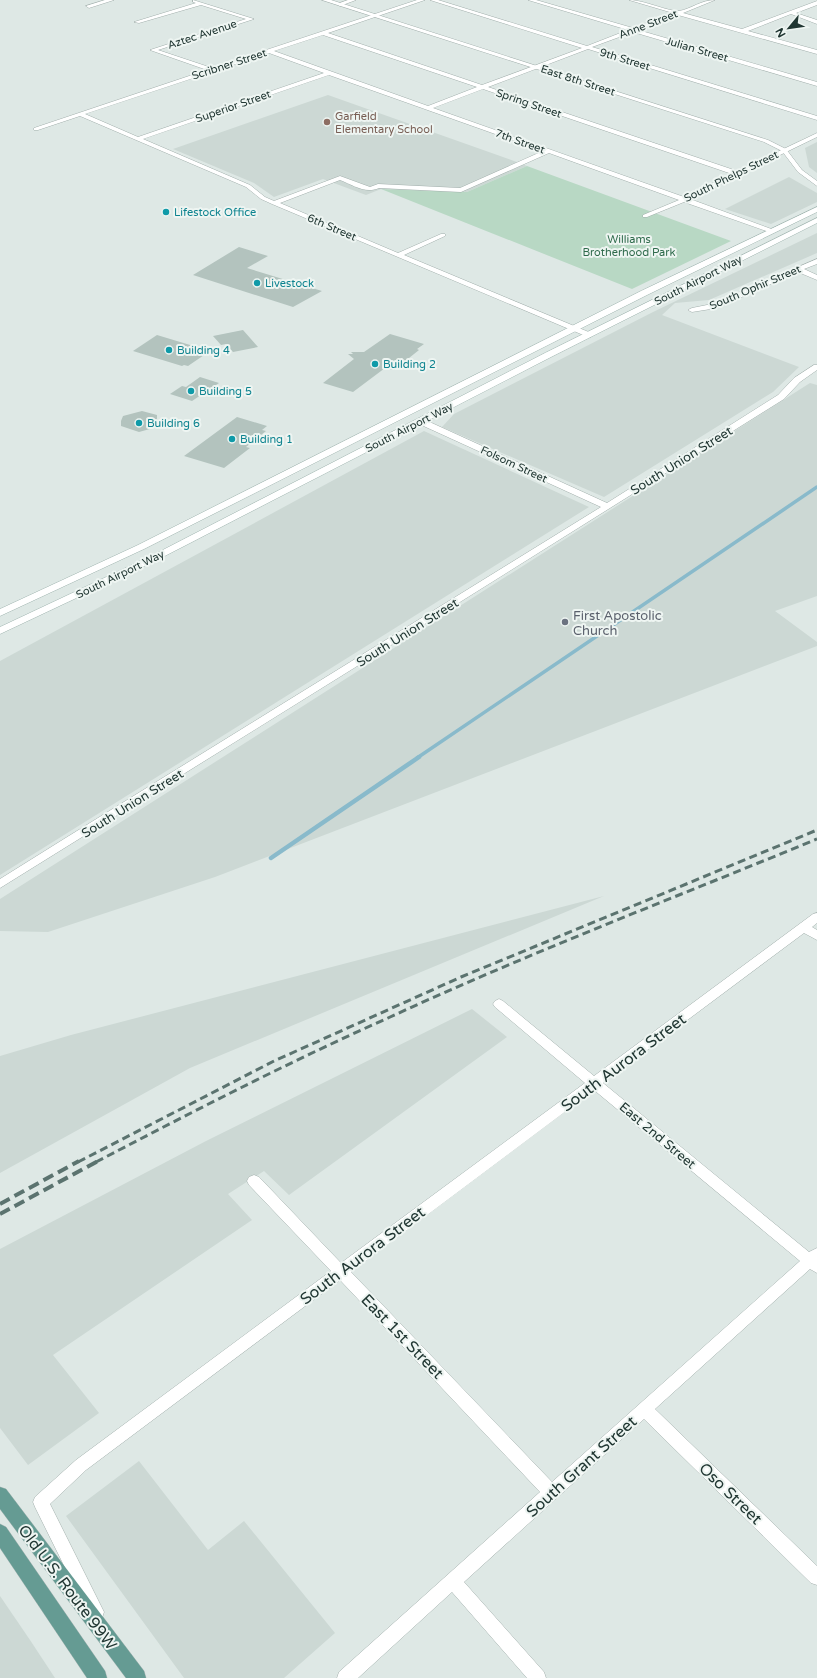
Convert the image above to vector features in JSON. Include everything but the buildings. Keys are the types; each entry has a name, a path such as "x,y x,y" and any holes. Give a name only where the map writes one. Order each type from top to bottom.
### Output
{"main road":[{"name":"East 8th Street","path":"325,0 376,15 766,141 784,150 800,171 817,184"},
{"name":"South Airport Way","path":"0,613 141,547 574,329 817,209"},
{"name":"South Airport Way","path":"0,631 156,557 588,335 817,220"},
{"name":"Old U.S. Route 99W","path":"0,1495 137,1678"},
{"name":"Old U.S. Route 99W","path":"0,1533 98,1678"}],"street":[{"path":"89,6 111,0"},
{"path":"192,0 201,3"},
{"path":"340,4 353,0"},
{"name":"Scribner Street","path":"36,129 422,0"},
{"name":"9th Street","path":"433,0 817,118"},
{"name":"Julian Street","path":"531,0 817,84"},
{"path":"632,0 817,52"},
{"name":"Anne Street","path":"428,108 712,0"},
{"path":"137,22 201,3"},
{"name":"Aztec Avenue","path":"201,3 251,18 153,50 212,70"},
{"path":"743,31 817,3"},
{"path":"792,13 817,22"},
{"name":"Spring Street","path":"322,33 736,173"},
{"name":"7th Street","path":"268,51 772,231"},
{"name":"Superior Street","path":"138,139 328,73"},
{"name":"6th Street","path":"79,114 248,186 263,198 274,203 588,335"},
{"name":"South Phelps Street","path":"645,216 817,135"},
{"path":"274,203 340,178 369,189 378,186 461,190 549,151"},
{"path":"399,255 443,235"},
{"name":"South Ophir Street","path":"692,310 714,306 817,261"},
{"path":"797,270 817,278"},
{"name":"South Union Street","path":"0,884 43,856 262,723 781,397 797,380 808,371 817,367"},
{"name":"Folsom Street","path":"420,421 607,506"},
{"name":"South Aurora Street","path":"113,1646 41,1502 81,1465 817,917"},
{"path":"804,927 817,936"},
{"name":"East 2nd Street","path":"499,1004 814,1260"},
{"name":"East 1st Street","path":"254,1181 552,1492"},
{"name":"South Grant Street","path":"345,1678 645,1409 814,1260"},
{"name":"Oso Street","path":"645,1409 817,1577"},
{"path":"453,1582 538,1678"}],"shaded area":[{"name":"Garfield Elementary School","path":"328,95 527,166 467,192 381,189 366,195 323,179 274,197 254,183 173,149"},
{"path":"817,142 817,173 809,167 805,148"},
{"path":"789,177 817,193 817,202 771,224 725,209"},
{"path":"817,233 817,253 709,300 675,303 662,315 799,367 773,392 604,497 442,427 454,414 653,312"},
{"path":"810,383 817,385 817,596 775,611 817,642 817,646 215,877 48,932 0,931 0,899"},
{"path":"424,431 589,507 0,875 0,661"},
{"path":"604,896 190,1068 0,1173 0,1056 71,1035"},
{"path":"472,1009 507,1037 289,1195 264,1171 228,1194 252,1220 53,1355 99,1413 28,1465 0,1428 0,1249 206,1141"},
{"path":"139,1461 208,1550 244,1521 335,1633 284,1678 184,1678 66,1516"},
{"path":"0,1596 30,1640 55,1678 0,1678"}],"green space":[{"name":"Williams Brotherhood Park","path":"527,166 731,241 632,289 381,189 467,192"}],"waterway":[{"path":"417,758 817,487"},
{"path":"271,858 419,757"}],"railway":[{"path":"78,1162 274,1061 461,977 817,830"},
{"path":"96,1162 277,1070 441,994 548,948 817,839"},
{"path":"0,1204 79,1161"},
{"path":"0,1214 98,1161"}],"place":[{"name":"Garfield Elementary School","path":"327,122"},
{"name":"Lifestock Office","path":"166,212"},
{"name":"Livestock","path":"257,283"},
{"name":"Building 4","path":"169,350"},
{"name":"Building 2","path":"375,364"},
{"name":"Building 5","path":"191,391"},
{"name":"Building 6","path":"139,423"},
{"name":"Building 1","path":"232,439"},
{"name":"First Apostolic Church","path":"565,622"}]}
